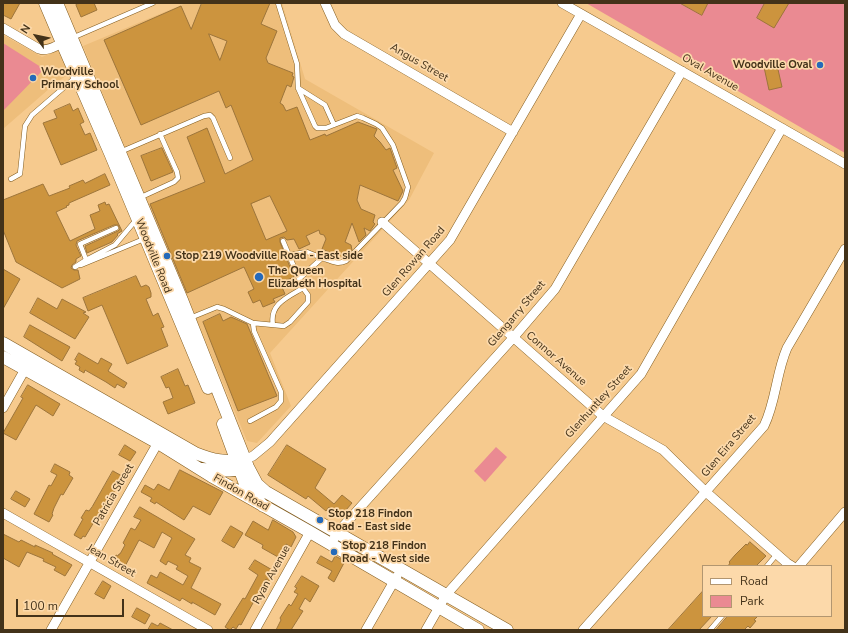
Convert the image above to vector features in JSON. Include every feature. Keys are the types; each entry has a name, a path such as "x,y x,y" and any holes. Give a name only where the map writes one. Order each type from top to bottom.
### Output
{"main road":[{"name":"Woodville Road","path":"45,3 67,41 115,152 146,238 184,319 243,464 245,484 263,506"},
{"name":"Woodville Road","path":"57,3 77,76 139,198 231,444 243,464"},
{"name":"Findon Road","path":"3,343 160,439 211,476 478,630"},
{"name":"Findon Road","path":"3,357 25,370 160,439 208,458 243,464 257,484 266,492 507,630"},
{"path":"208,458 224,452 231,444"},
{"path":"201,469 228,471 243,464"}],"street":[{"name":"Angus Street","path":"325,3 335,25 344,34 513,132"},
{"name":"Oval Avenue","path":"562,3 845,164"},
{"name":"Glen Rowan Road","path":"243,464 267,450 270,442 455,233 581,14"},
{"path":"3,28 39,49 46,50 67,41"},
{"name":"Glengarry Street","path":"331,544 338,533 555,289 682,71"},
{"name":"Glenhuntley Street","path":"426,630 446,595 641,374 782,128"},
{"name":"Connor Avenue","path":"382,222 603,416 663,450 706,492 791,565"},
{"name":"Glen Eira Street","path":"584,630 764,426 769,417 784,354 845,249"},
{"path":"3,408 31,359"},
{"name":"Patricia Street","path":"51,630 160,439"},
{"name":"Jean Street","path":"3,512 208,630"},
{"path":"800,565 845,512"},
{"name":"Ryan Avenue","path":"255,630 310,532"},
{"path":"366,630 400,569"}],"lane":[{"path":"67,41 153,3"},
{"path":"278,3 297,64 298,88 309,114 317,128 326,128 357,116 376,124 382,128 393,145 408,187 402,203 346,261 334,263 307,252 289,255"},
{"path":"11,179 20,174 25,126 32,115 77,76"},
{"path":"298,88 325,105 334,125"},
{"path":"115,152 204,116 210,115 213,118 230,158"},
{"path":"139,198 174,182 178,178 177,172 160,134"},
{"path":"87,261 115,245 138,218"},
{"path":"87,261 80,244 116,228"},
{"path":"87,261 146,238"},
{"path":"184,319 217,307 253,323 284,326 290,322 308,302 308,295 303,288 283,241"},
{"path":"300,278 322,258"},
{"path":"273,325 272,318 276,307 281,300 303,288"},
{"path":"250,421 276,407 281,400 281,392 254,331 253,323"},
{"path":"768,565 777,554"},
{"path":"710,630 721,617"}],"shaded area":[{"name":"The Queen Elizabeth Hospital","path":"186,3 282,3 305,79 434,153 409,200 270,353 291,406 257,443 247,441 83,46"},
{"name":"Woodville Primary School","path":"3,35 42,57 59,50 69,74 57,82 3,129"}],"green space":[{"path":"586,3 845,3 845,153"},
{"path":"3,43 44,69 3,111"},
{"path":"496,447 507,457 485,482 474,471"}],"building":[{"path":"3,3 20,3 11,19 3,15"},
{"path":"81,3 94,3 97,10 81,17 76,5"},
{"path":"202,3 270,3 261,24 277,31 266,58 268,63 293,73 292,76 294,77 291,87 287,85 280,103 286,111 297,107 310,140 325,134 326,136 358,122 377,129 374,136 386,150 390,148 397,168 393,170 403,191 398,201 360,185 357,200 361,209 375,215 373,222 375,224 370,231 364,228 366,235 359,242 352,223 345,242 351,245 352,250 341,258 322,249 326,239 324,235 320,234 319,230 306,236 310,244 299,249 294,239 287,240 284,237 280,238 280,242 294,277 280,283 285,294 273,299 275,302 263,307 260,300 253,303 248,292 254,289 244,267 187,293 150,204 205,182 187,137 207,128 225,174 253,160 231,105 226,108 219,91 141,125 104,40 181,6 191,29","holes":["209,34 227,41 220,60","270,196 287,231 266,240 251,204"]},
{"path":"680,3 708,3 702,15"},
{"path":"765,3 789,3 774,28 757,18"},
{"path":"777,65 782,87 769,90 764,67"},
{"path":"70,104 73,111 78,108 84,122 80,124 85,135 90,133 97,150 61,165 43,123 57,118 54,111"},
{"path":"162,148 173,172 151,181 141,156"},
{"path":"105,174 110,185 69,203 69,205 66,206 67,207 56,212 70,241 95,229 90,215 100,211 98,205 105,202 106,205 109,204 122,231 117,234 118,235 112,242 87,253 85,246 118,231 120,229 118,225 114,225 77,241 76,245 81,256 76,259 76,262 71,268 78,270 80,279 62,288 16,262 3,230 3,200 43,184 49,196 70,188 69,186 83,180 85,183"},
{"path":"3,269 20,279 3,309"},
{"path":"136,276 141,287 146,285 149,287 151,297 146,299 153,316 158,313 164,327 161,328 168,346 127,364 102,305 88,311 83,298"},
{"path":"38,298 57,309 62,299 86,312 83,313 89,317 75,339 30,313"},
{"path":"220,314 223,321 231,317 247,324 277,396 238,411 203,322"},
{"path":"30,325 70,347 62,361 24,337"},
{"path":"79,353 98,364 101,358 112,364 108,371 127,383 124,388 117,384 115,388 85,370 84,373 79,370 80,367 75,364 77,361 75,360"},
{"path":"178,369 185,386 188,385 195,403 168,414 163,402 173,398 169,387 166,388 161,377"},
{"path":"28,385 60,404 53,416 36,405 16,440 3,433 23,398 21,397"},
{"path":"125,445 136,452 130,461 119,455"},
{"path":"287,445 326,469 315,488 334,504 342,495 352,503 340,517 329,507 326,511 308,496 306,499 268,475"},
{"path":"55,464 70,472 69,475 73,478 63,495 61,494 49,522 34,514 49,485 51,486 57,475 51,472"},
{"path":"180,470 223,492 210,515 193,506 184,520 156,502 155,504 150,501 152,498 141,492 145,485 154,490 158,484 169,490"},
{"path":"113,471 122,476 121,479 106,506 104,505 85,537 83,536 81,539 74,535 83,519 81,518 86,510 89,511 92,507"},
{"path":"16,491 30,499 25,507 11,499"},
{"path":"140,507 195,539 185,555 191,558 189,562 201,568 191,588 221,604 215,615 182,598 180,601 147,583 151,575 157,578 160,572 183,585 188,576 176,569 178,566 168,561 166,565 160,561 172,538 162,532 154,548 139,540 123,570 111,564 116,555 118,556 120,554 125,545 123,543 131,528 135,530 141,520 134,517"},
{"path":"273,520 293,532 296,537 291,547 286,544 278,557 262,548 263,545 245,535 253,521 268,530"},
{"path":"231,526 243,533 234,548 222,541"},
{"path":"3,534 19,542 21,540 35,547 35,545 53,553 52,554 72,565 65,576 54,570 56,567 43,561 44,559 27,552 19,567 3,558"},
{"path":"750,542 766,556 757,565 729,565 729,562 735,555 746,544 747,545"},
{"path":"321,556 332,562 335,556 345,561 334,582 328,578 332,571 317,563"},
{"path":"255,560 274,571 269,581 266,579 241,625 239,624 236,629 233,627 230,630 225,627 243,598 245,599 258,575 249,569"},
{"path":"302,576 319,586 310,602 305,598 299,609 303,611 291,630 276,630 281,620 280,618 289,604 291,606 298,594 294,592 297,588 295,587"},
{"path":"103,581 111,586 104,599 95,594"},
{"path":"702,592 702,617 711,617 699,630 668,630"},
{"path":"137,608 150,615 145,624 132,617"},
{"path":"727,617 757,617 754,620 756,621 750,628 748,626 744,630 716,630"},
{"path":"152,623 158,626 160,623 173,630 148,630"}],"place":[{"name":"Woodville Oval","path":"820,65"},
{"name":"Woodville Primary School","path":"33,78"},
{"name":"Stop 219 Woodville Road - East side","path":"167,256"},
{"name":"The Queen Elizabeth Hospital","path":"259,277"},
{"name":"Stop 218 Findon Road - East side","path":"320,520"},
{"name":"Stop 218 Findon Road - West side","path":"334,552"}]}
